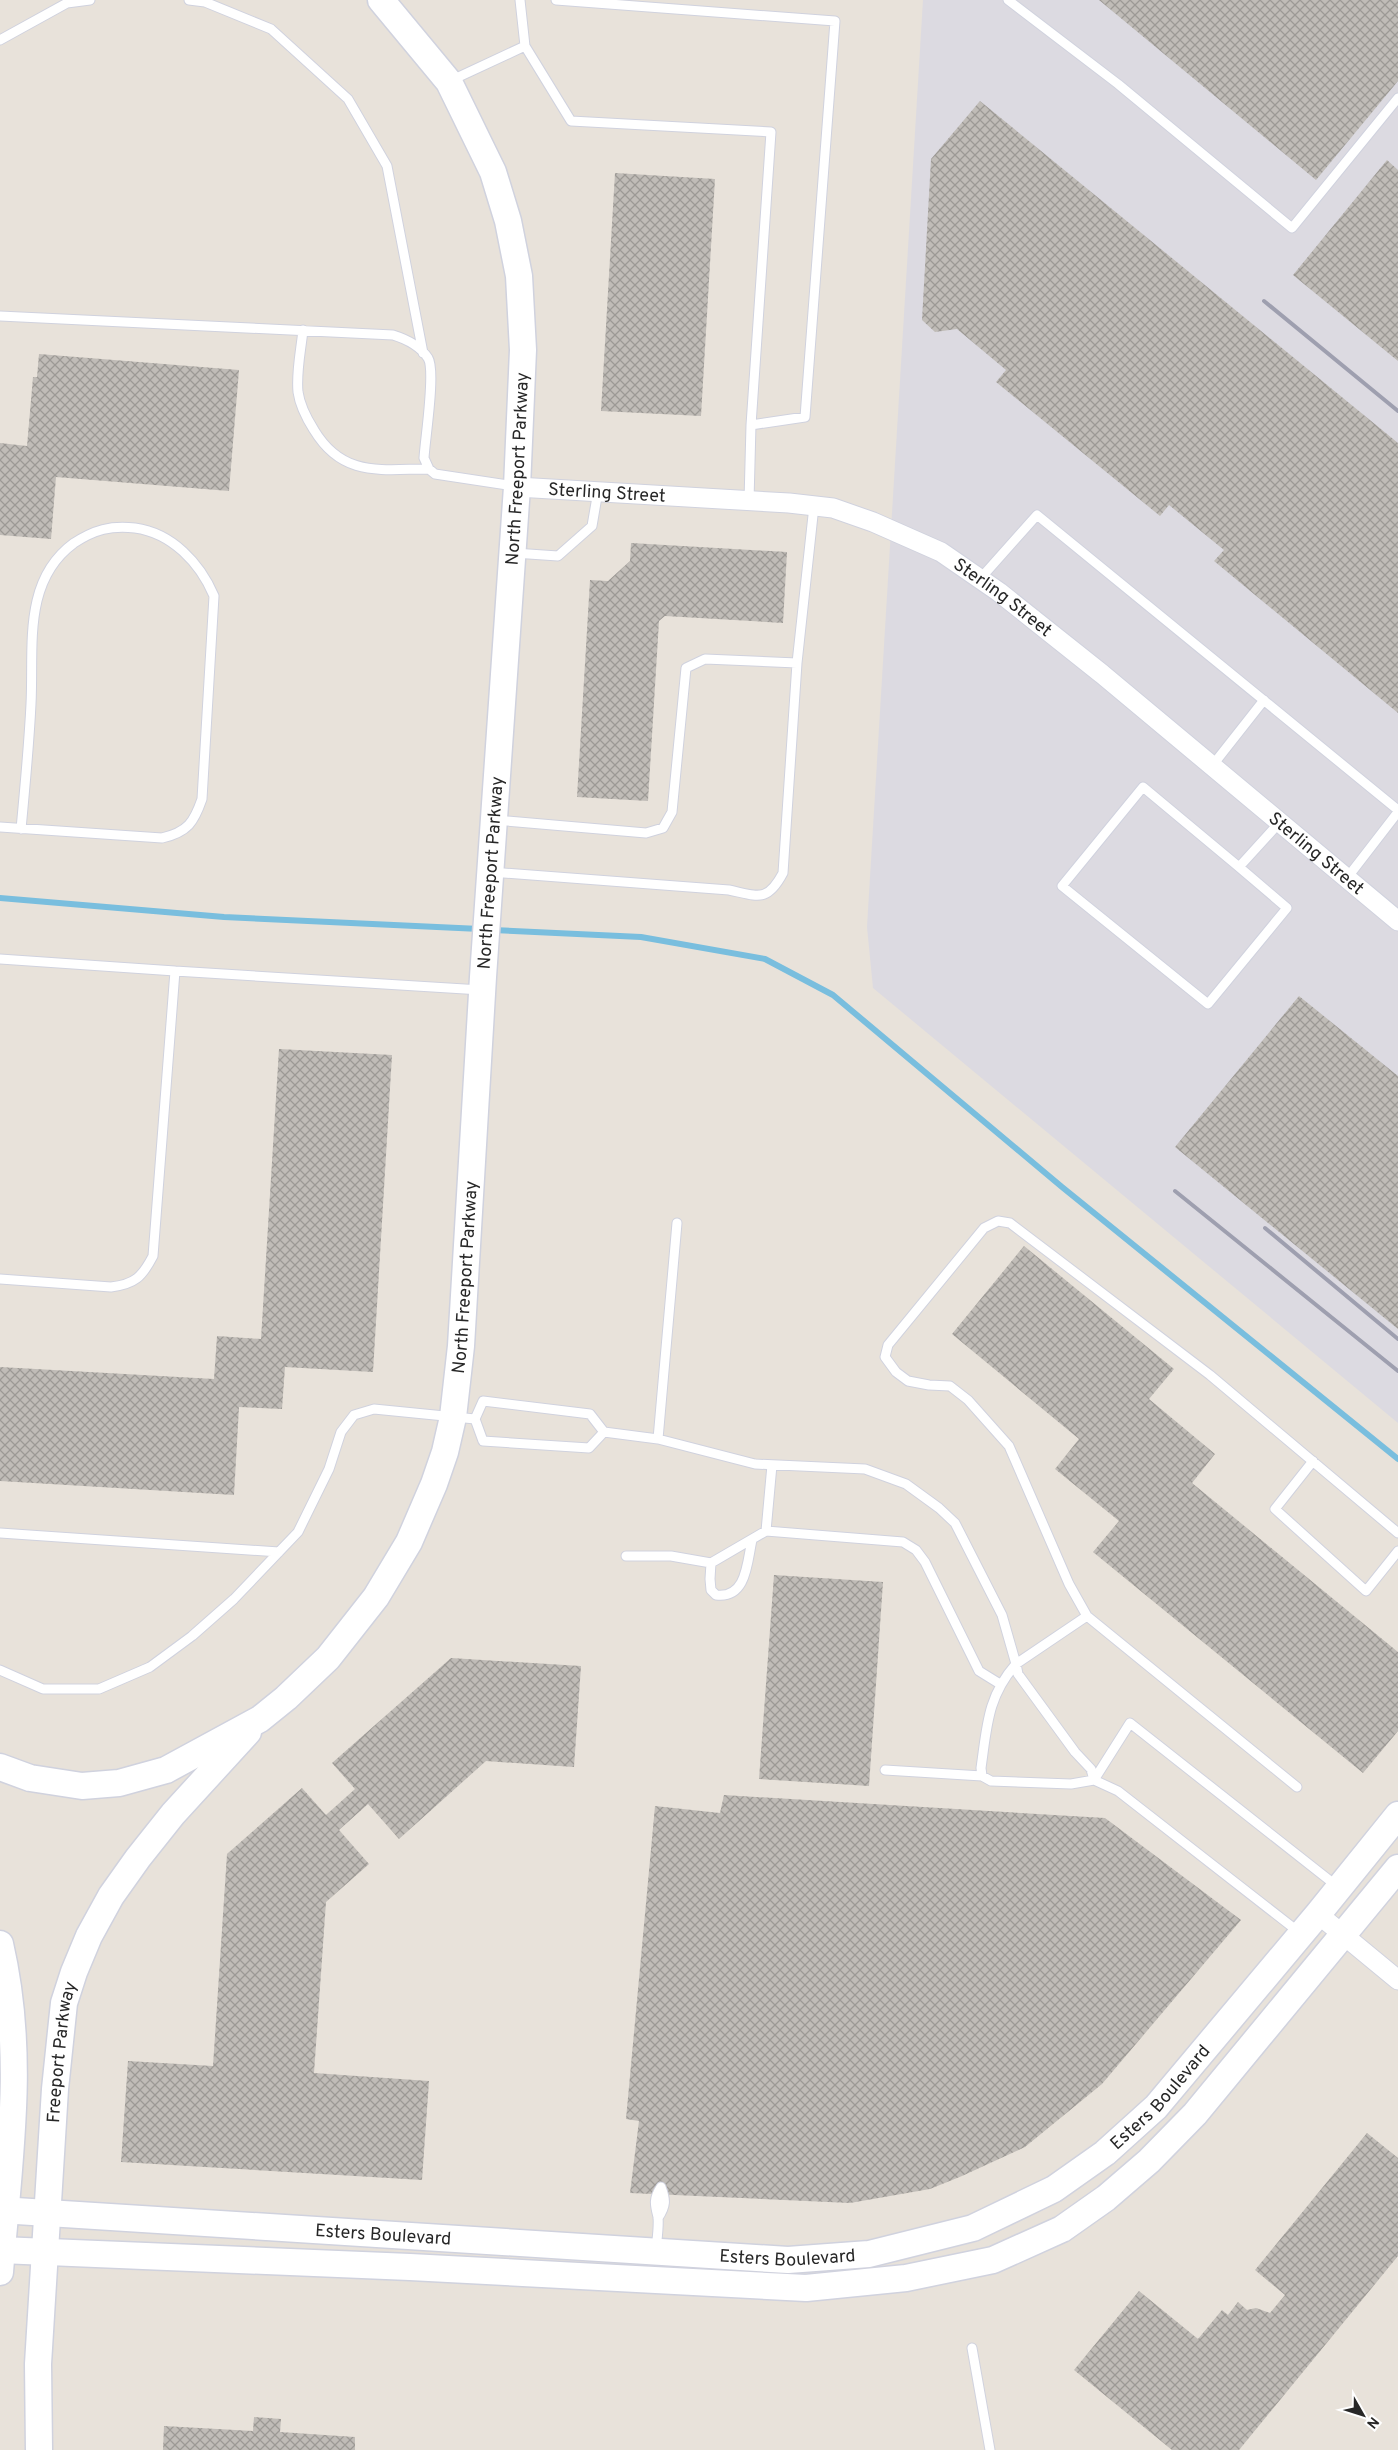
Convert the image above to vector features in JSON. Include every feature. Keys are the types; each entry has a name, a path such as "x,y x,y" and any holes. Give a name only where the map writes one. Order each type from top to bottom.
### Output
{"main road":[{"name":"North Freeport Parkway","path":"260,1719 286,1698 328,1658 376,1597 409,1542 434,1484 445,1452 464,1418 461,1346 482,983 517,487 523,350 520,276 508,221 493,172 449,82 381,0"},
{"path":"0,1767 30,1778 82,1786 120,1783 166,1770 260,1719"},
{"name":"Freeport Parkway","path":"39,2450 38,2364 47,2250 47,2214 55,2089 64,2003 85,1945 111,1896 173,1814 260,1719"},
{"name":"Esters Boulevard","path":"3,2210 788,2260 869,2254 973,2228 1054,2190 1105,2153 1156,2107 1302,1934 1398,1815"},
{"name":"Esters Boulevard","path":"1,2257 47,2250 806,2288 906,2278 993,2260 1062,2229 1106,2198 1150,2161 1195,2114 1398,1868"},
{"path":"0,1944 10,1992 16,2056 3,2210 1,2257"}],"street":[{"name":"Sterling Street","path":"517,487 833,508 941,552 980,579 1102,674 1398,921"},
{"path":"1318,1914 1398,1980"}],"lane":[{"path":"0,40 67,3 90,0"},
{"path":"189,0 205,2 271,29 348,99 386,166 423,352"},
{"path":"520,0 525,46 571,121 771,132 751,425 748,501"},
{"path":"556,0 835,21 805,417 751,425"},
{"path":"1008,0 1118,84 1292,228 1398,98"},
{"path":"449,82 525,46"},
{"path":"0,316 393,335 408,340 429,359 432,377 424,458 429,469 435,474 453,478 517,487"},
{"path":"303,330 298,391 304,415 320,441 341,461 371,469 429,469"},
{"path":"512,553 558,556 592,526 598,492"},
{"path":"490,872 729,890 760,896 775,889 783,873 797,663 814,506"},
{"path":"980,579 1036,515 1264,700 1398,811 1346,878"},
{"path":"0,827 21,829 162,838 182,831 196,814 202,799 214,596 198,566 178,547 159,535 137,528 110,526 86,535 63,551 45,574 34,615 31,704 21,829"},
{"path":"493,820 646,833 664,828 672,812 686,668 705,659 797,663"},
{"path":"1212,766 1264,700"},
{"path":"1143,787 1239,867 1287,908 1208,1004 1062,886 1143,787"},
{"path":"1239,867 1280,822"},
{"path":"0,959 175,971 482,983"},
{"path":"0,1279 111,1287 126,1285 144,1273 153,1256 175,971"},
{"path":"1297,1787 1087,1616 1069,1584 1009,1446 968,1400 950,1386 929,1385 908,1380 896,1372 885,1357 888,1345 984,1228 998,1221 1010,1223 1210,1375 1398,1533"},
{"path":"658,1439 677,1223"},
{"path":"464,1418 483,1401 590,1414 604,1432 658,1439 754,1464 865,1469 906,1484 939,1508 955,1523 1002,1614 1018,1674 1075,1752 1091,1769 1094,1780"},
{"path":"0,1670 43,1689 99,1689 150,1667 192,1636 234,1599 298,1532 329,1469 341,1432 354,1415 374,1409 464,1418 483,1441 589,1448 604,1432"},
{"path":"1313,1461 1275,1509 1366,1591 1398,1551"},
{"path":"766,1531 772,1465"},
{"path":"626,1556 671,1556 711,1563 766,1531 904,1542 916,1550 925,1562 980,1671 1000,1684"},
{"path":"0,1532 278,1552"},
{"path":"711,1563 711,1590 716,1595 732,1595 738,1590 743,1581 752,1540"},
{"path":"982,1776 981,1768 991,1703 1000,1684 1016,1664 1087,1616"},
{"path":"1094,1780 1130,1723 1339,1888"},
{"path":"884,1770 982,1776 991,1781 1011,1782 1071,1784 1094,1780 1118,1791 1302,1934"},
{"path":"656,2252 658,2218"},
{"path":"972,2348 990,2450"}],"shaded area":[{"path":"923,0 1398,0 1398,1423 873,988 867,927"}],"building":[{"path":"1099,0 1398,0 1398,81 1316,180"},
{"path":"980,101 1398,443 1398,713 1214,561 1224,550 1169,505 1160,516 996,382 1006,370 957,329 935,332 922,320 931,159"},
{"path":"1387,160 1398,170 1398,361 1293,275"},
{"path":"615,173 715,179 701,416 601,411"},
{"path":"39,354 239,370 229,491 56,477 51,539 0,535 0,443 27,446 33,377 37,377"},
{"path":"631,543 787,552 783,623 665,616 659,621 648,801 577,797 590,580 608,581 630,561"},
{"path":"1299,996 1398,1076 1398,1329 1175,1147"},
{"path":"279,1049 392,1055 373,1372 285,1367 282,1409 239,1407 234,1495 0,1481 0,1367 214,1379 217,1336 261,1339"},
{"path":"1024,1246 1174,1369 1149,1399 1215,1454 1192,1483 1398,1652 1398,1731 1363,1773 1093,1552 1119,1521 1055,1469 1079,1439 952,1334"},
{"path":"774,1575 883,1582 869,1786 759,1779"},
{"path":"451,1658 581,1666 574,1767 486,1761 399,1839 368,1804 339,1830 369,1864 326,1902 314,2073 429,2081 422,2180 121,2162 128,2061 213,2066 227,1854 302,1788 326,1815 355,1789 332,1763"},
{"path":"724,1795 1105,1818 1241,1920 1102,2084 1025,2147 962,2176 930,2189 850,2203 630,2193 639,2121 626,2119 655,1806 720,1813"},
{"path":"1367,2133 1398,2158 1398,2256 1239,2450 1172,2450 1074,2370 1139,2291 1198,2339 1222,2310 1228,2315 1238,2302 1247,2310 1256,2308 1270,2313 1285,2295 1255,2270"},
{"path":"254,2417 281,2419 280,2432 355,2437 355,2450 163,2450 164,2426 253,2431"}],"waterway":[{"path":"0,898 224,917 480,929"},
{"path":"493,930 641,937 765,959 833,995 1062,1187 1398,1459"}],"railway":[{"path":"1264,301 1398,411"},
{"path":"1175,1191 1398,1371"},
{"path":"1265,1228 1398,1339"}]}
